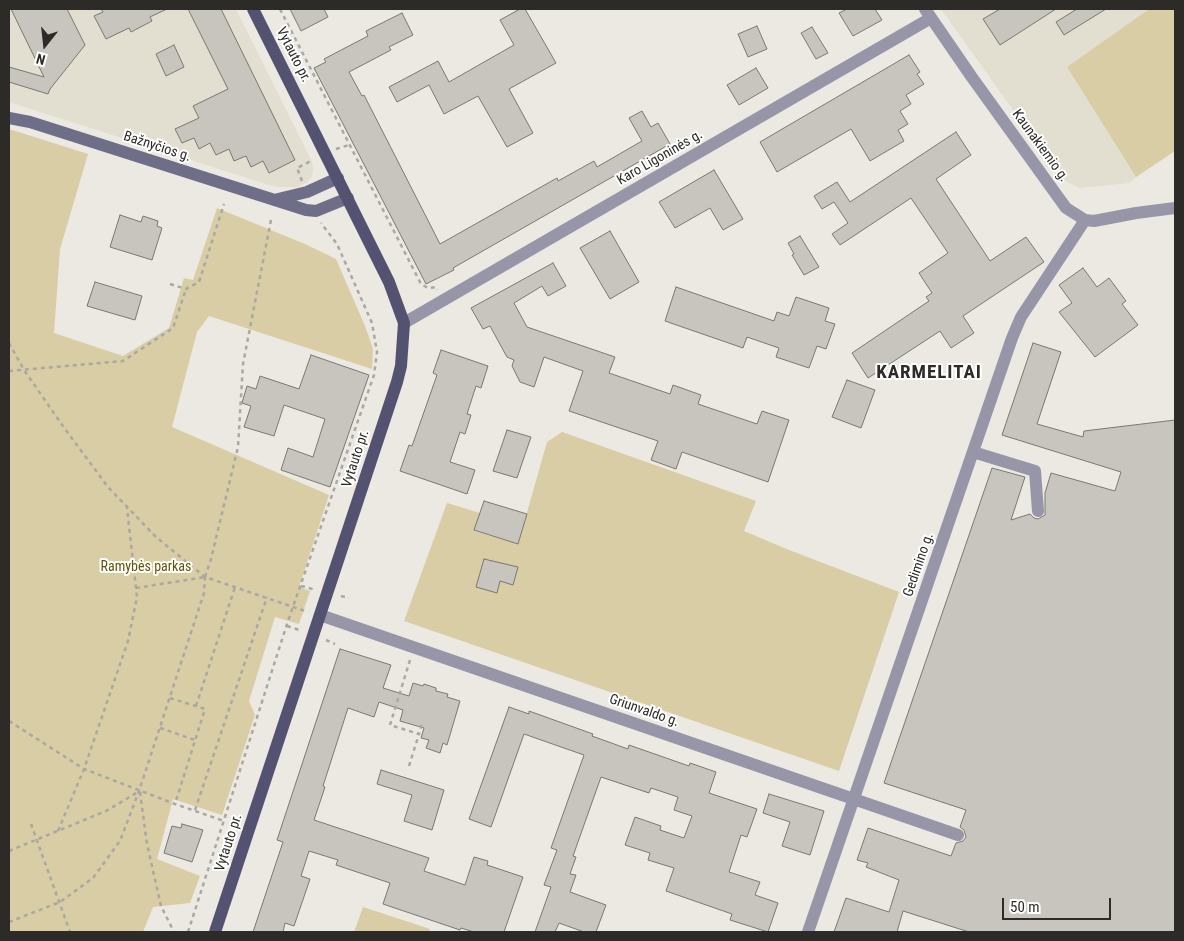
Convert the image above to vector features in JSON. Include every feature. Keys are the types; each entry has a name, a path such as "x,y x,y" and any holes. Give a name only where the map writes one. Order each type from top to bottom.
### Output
{"main road":[{"name":"Vytauto pr.","path":"216,932 398,382 404,323 389,282 253,9"}],"street":[{"name":"Karo Ligoninės g.","path":"404,323 928,13"},
{"name":"Kaunakiemio g.","path":"928,13 1066,208 1085,220"},
{"name":"Bažnyčios g.","path":"9,113 30,122 274,200 316,211 348,198"},
{"name":"Bažnyčios g.","path":"9,118 30,122"},
{"path":"274,200 307,192 338,178"},
{"path":"1085,220 1094,221 1175,208"},
{"name":"Gedimino g.","path":"808,932 1012,338 1021,317 1085,220"},
{"path":"973,452 1035,471 1038,511"},
{"name":"Griunvaldo g.","path":"320,615 958,834"}],"path":[{"path":"280,9 421,284 428,288 436,287 442,301"},
{"path":"9,371 122,361 173,328 186,289 199,282 224,204"},
{"path":"9,922 60,902 93,878 120,841 139,791 204,593 205,577 238,447 243,364 271,220"},
{"path":"188,932 294,607 374,375 377,352 372,323 337,244 321,225"},
{"path":"170,284 186,289"},
{"path":"9,343 24,370 108,487 156,537 205,577 320,615"},
{"path":"58,831 84,769 128,641 137,597 127,508"},
{"path":"136,588 205,577"},
{"path":"196,706 235,587"},
{"path":"195,810 267,597"},
{"path":"414,648 390,724 419,734"},
{"path":"170,698 206,709 175,804"},
{"path":"9,721 84,769 224,821"},
{"path":"409,766 422,723"},
{"path":"160,728 195,740"},
{"path":"9,851 106,811 139,791"},
{"path":"139,791 146,844 161,906 174,932"},
{"path":"32,824 70,932"}],"shaded area":[{"path":"9,9 236,9 312,162 312,176 307,182 298,187 269,185 9,102"},
{"path":"941,9 1149,9 1067,67 1136,177 1130,183 1079,188 1063,180"}],"green space":[{"path":"1149,9 1175,9 1175,151 1136,177 1067,67"},
{"name":"Ramybės parkas","path":"9,129 88,154 60,249 54,333 123,356 169,328 184,278 193,280 217,208 305,244 336,259 373,349 372,369 209,316 197,332 172,427 329,495 299,587 310,591 299,624 275,617 249,701 255,715 222,815 173,799 157,859 200,876 190,903 153,907 143,932 9,932"},
{"path":"562,432 756,501 744,531 899,592 839,771 404,621 447,503 480,513 475,531 518,544 547,442"},
{"path":"363,907 430,929 429,932 354,932"}],"building":[{"path":"11,9 67,9 85,45 48,94 9,82 9,67 44,77"},
{"path":"101,9 167,9 150,17 152,21 131,32 129,28 106,39 94,16 103,12"},
{"path":"188,9 221,9 295,160 269,173 263,161 251,167 246,156 234,161 229,149 216,155 210,143 199,149 194,138 182,143 175,129 199,118 193,106 228,89"},
{"path":"290,9 324,9 328,17 301,31"},
{"path":"520,9 525,9 556,63 509,89 533,133 507,147 478,96 444,114 429,85 397,102 389,87 438,61 449,82 514,45 500,20"},
{"path":"847,9 875,9 882,20 853,36 839,13"},
{"path":"1000,9 1056,9 1000,45 983,19"},
{"path":"1077,9 1106,9 1064,35 1056,22"},
{"path":"402,13 413,35 389,47 391,50 349,72 362,96 364,95 440,244 557,178 558,181 594,161 597,167 642,141 629,118 642,111 651,127 658,123 670,144 453,268 454,270 426,284 314,68 326,62 324,59 368,36 366,31"},
{"path":"757,26 767,49 748,57 738,34"},
{"path":"812,27 828,53 816,59 801,33"},
{"path":"174,45 184,67 166,76 156,54"},
{"path":"909,55 920,72 917,74 924,84 906,95 911,104 900,111 908,124 898,130 904,141 870,161 851,129 777,172 760,142"},
{"path":"756,68 768,88 739,105 727,85"},
{"path":"956,132 971,155 936,179 990,261 1026,237 1044,262 963,316 974,333 951,348 940,331 868,378 852,353 929,301 926,297 932,293 919,273 948,253 911,198 840,245 832,234 848,223 834,202 822,209 814,196 837,182 850,202"},
{"path":"714,170 743,219 723,230 710,208 675,228 659,202"},
{"path":"120,215 141,222 143,216 158,221 157,226 162,228 152,260 110,247"},
{"path":"610,231 639,282 610,299 580,248"},
{"path":"800,236 819,267 804,275 792,255 794,254 788,243"},
{"path":"553,263 566,286 548,296 542,286 514,303 527,327 615,357 609,373 670,394 673,385 701,395 698,404 757,424 762,411 789,420 768,482 682,452 676,469 651,460 658,441 569,411 583,371 544,357 534,387 520,382 512,366 514,360 507,357 490,326 483,329 471,308"},
{"path":"1083,268 1097,287 1109,278 1126,301 1122,304 1138,325 1095,357 1059,312 1072,303 1059,285"},
{"path":"95,282 142,296 135,320 87,306"},
{"path":"676,287 774,321 777,312 789,316 796,297 829,308 825,321 835,324 826,349 817,346 809,368 776,357 779,348 747,337 743,348 665,321"},
{"path":"1033,343 1061,352 1037,424 1083,437 1084,431 1175,420 1175,932 969,932 903,911 897,932 834,932 846,898 889,912 899,880 866,867 868,863 857,860 868,828 951,856 956,843 963,841 966,837 964,830 960,827 966,810 884,783 992,468 1025,477 1011,520 1030,514 1038,519 1045,515 1045,493 1051,473 1115,491 1121,472 1002,435"},
{"path":"441,350 488,366 481,388 476,386 467,414 471,415 465,434 460,432 450,462 475,470 467,494 400,471 409,445 412,446 437,375 433,373"},
{"path":"311,355 369,375 330,487 281,470 288,448 313,457 325,419 284,405 274,436 244,427 251,406 242,403 247,386 256,389 260,376 299,389"},
{"path":"847,380 875,390 861,428 832,417"},
{"path":"507,430 531,437 517,478 493,471"},
{"path":"484,501 527,514 518,544 474,530"},
{"path":"484,559 518,567 513,585 500,581 497,593 476,587"},
{"path":"340,649 391,665 383,688 409,696 413,683 423,686 424,684 436,688 436,691 448,694 447,697 460,701 447,745 443,743 440,753 426,748 429,740 421,738 424,728 400,721 403,710 379,702 374,717 348,708 314,820 429,858 424,871 465,885 474,857 488,861 487,865 523,877 504,932 474,932 461,928 460,930 383,904 390,883 336,865 338,860 309,851 301,876 310,879 294,926 285,923 283,932 253,932 283,842 277,840"},
{"path":"509,707 529,714 529,711 628,749 629,745 689,766 690,763 716,772 709,793 757,809 747,837 741,835 729,872 760,882 755,895 778,903 768,932 730,920 732,914 666,891 674,868 648,860 650,853 625,845 635,817 661,826 660,830 684,838 692,816 674,810 678,797 651,788 649,793 601,777 573,856 576,857 570,874 576,875 570,892 606,905 596,932 584,932 559,923 555,932 535,932 551,887 544,885 557,850 551,848 584,755 524,734 491,827 469,819"},
{"path":"381,770 444,790 432,830 404,821 412,795 377,784"},
{"path":"769,794 824,811 810,855 782,846 790,822 763,813"},
{"path":"182,824 203,830 192,862 164,853 172,826 181,828"}],"district":[{"name":"KARMELITAI","path":"929,373"}]}
